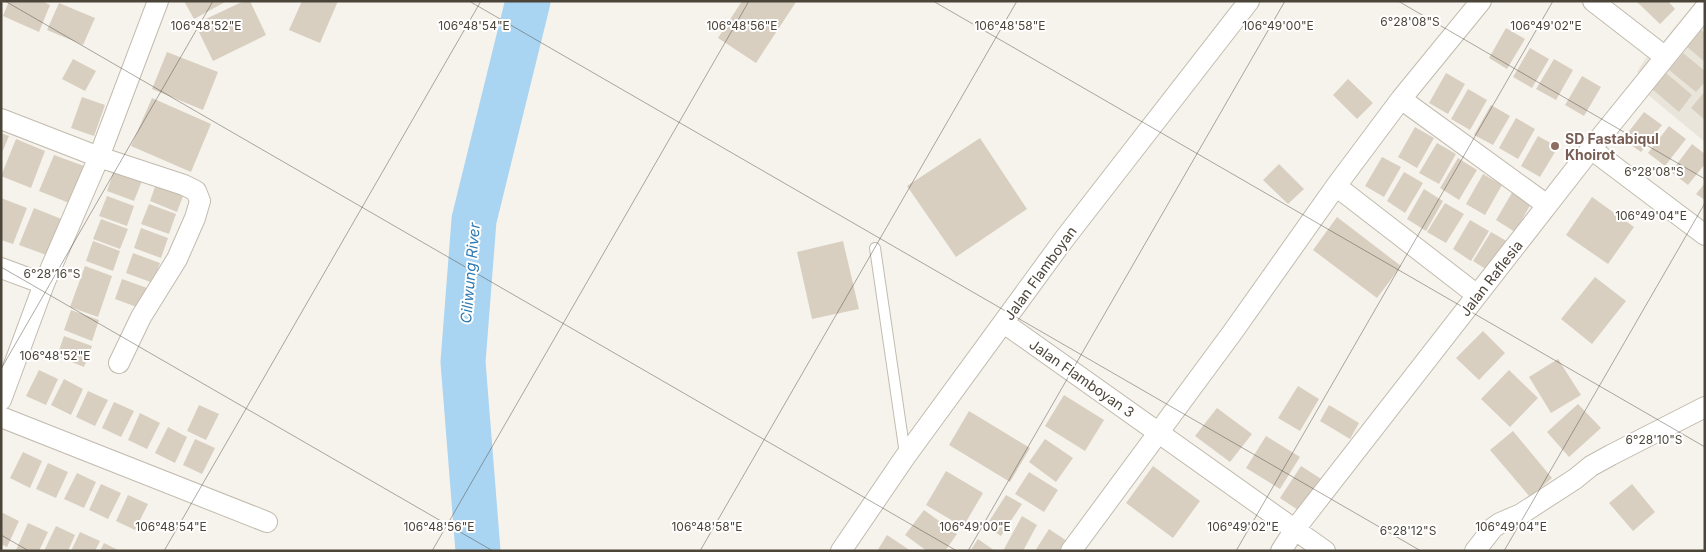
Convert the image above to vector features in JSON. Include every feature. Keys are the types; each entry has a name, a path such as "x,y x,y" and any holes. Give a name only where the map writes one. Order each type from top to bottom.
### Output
{"street":[{"path":"1071,551 1160,433 1336,186 1401,99 1481,1"},
{"path":"1592,1 1664,56"},
{"path":"1,400 44,284 99,157 151,3"},
{"name":"Jalan Flamboyan","path":"841,551 905,457 1065,238 1244,3"},
{"name":"Jalan Raflesia","path":"1281,551 1295,529 1547,205 1664,56 1704,9"},
{"path":"1401,99 1547,205"},
{"path":"1,119 99,157 184,185 196,191 200,201 195,218 177,259 141,317 119,363"},
{"path":"1591,149 1705,235"},
{"path":"1336,186 1477,295"},
{"path":"1,268 44,284"},
{"name":"Jalan Flamboyan 3","path":"1004,323 1326,551"},
{"path":"1475,551 1500,522 1521,514 1575,479 1591,466 1705,407"},
{"path":"1,417 267,522"}],"lane":[{"path":"875,248 905,457"}],"shaded area":[{"path":"1697,1 1705,1 1705,142 1647,94 1655,84 1637,72 1646,58 1663,42"}],"building":[{"path":"9,1 42,1 50,5 39,32 3,16"},
{"path":"184,1 227,1 194,19"},
{"path":"244,1 250,1 266,35 213,61 195,24"},
{"path":"302,1 338,1 320,43 289,30"},
{"path":"742,1 796,2 756,63 718,38"},
{"path":"1636,1 1668,1 1675,9 1660,24"},
{"path":"59,3 95,18 83,45 47,30"},
{"path":"1506,28 1525,39 1507,69 1489,58"},
{"path":"1701,30 1705,33 1705,62 1687,47"},
{"path":"1530,48 1549,59 1532,88 1513,77"},
{"path":"167,52 218,72 203,110 152,89"},
{"path":"1683,53 1705,71 1705,82 1696,92 1669,70"},
{"path":"73,59 96,71 85,91 62,79"},
{"path":"1554,59 1573,70 1556,100 1536,89"},
{"path":"1446,73 1465,84 1448,114 1429,103"},
{"path":"1666,73 1692,95 1679,112 1652,89"},
{"path":"1582,76 1601,87 1584,116 1565,105"},
{"path":"1348,79 1373,103 1357,119 1333,95"},
{"path":"1468,89 1487,100 1470,130 1451,119"},
{"path":"1705,91 1705,120 1691,108"},
{"path":"82,97 105,105 94,136 71,128"},
{"path":"152,98 211,124 191,172 131,146"},
{"path":"1491,105 1510,116 1493,145 1474,135"},
{"path":"1644,112 1662,125 1641,152 1623,139"},
{"path":"1516,118 1535,129 1518,159 1499,148"},
{"path":"1669,126 1686,139 1665,166 1648,153"},
{"path":"1415,127 1434,138 1417,168 1398,157"},
{"path":"1,133 9,136 1,155"},
{"path":"1538,136 1558,147 1540,177 1521,166"},
{"path":"980,138 1027,209 956,257 907,186"},
{"path":"16,139 45,151 31,188 1,176"},
{"path":"1437,143 1456,154 1439,184 1419,173"},
{"path":"1692,144 1705,154 1705,164 1688,185 1671,172"},
{"path":"54,155 84,166 69,203 39,191"},
{"path":"1382,157 1401,167 1384,197 1365,186"},
{"path":"1458,158 1477,170 1459,200 1440,188"},
{"path":"1279,164 1304,189 1288,204 1263,180"},
{"path":"114,171 142,181 134,201 107,191"},
{"path":"1404,172 1423,183 1405,213 1387,201"},
{"path":"1483,174 1502,185 1485,215 1466,204"},
{"path":"157,181 185,191 177,212 150,201"},
{"path":"1705,183 1705,200 1696,194"},
{"path":"1424,189 1443,201 1426,231 1407,219"},
{"path":"1513,191 1532,202 1515,232 1496,220"},
{"path":"107,196 134,206 127,226 99,216"},
{"path":"1592,197 1634,227 1608,264 1566,235"},
{"path":"1,198 27,208 13,244 1,240"},
{"path":"1445,203 1464,214 1446,243 1427,232"},
{"path":"149,204 176,214 169,234 141,224"},
{"path":"34,208 64,220 49,256 19,245"},
{"path":"1337,217 1401,266 1377,298 1313,250"},
{"path":"101,219 128,229 120,249 93,239"},
{"path":"1470,220 1489,231 1471,261 1453,249"},
{"path":"141,228 168,238 161,258 134,248"},
{"path":"1491,232 1510,243 1492,273 1473,261"},
{"path":"93,241 120,251 113,271 86,261"},
{"path":"843,241 859,309 812,319 797,252"},
{"path":"133,253 160,263 153,283 126,273"},
{"path":"85,266 112,276 98,317 70,307"},
{"path":"1595,277 1626,301 1592,344 1561,319"},
{"path":"122,279 150,289 142,309 115,299"},
{"path":"71,310 99,320 92,341 64,330"},
{"path":"1483,331 1505,353 1479,380 1456,358"},
{"path":"64,336 92,346 84,367 57,356"},
{"path":"1558,359 1581,395 1551,413 1529,377"},
{"path":"39,370 58,379 46,405 26,396"},
{"path":"1509,370 1538,398 1510,427 1481,399"},
{"path":"64,379 83,389 71,415 51,405"},
{"path":"1298,386 1319,399 1300,431 1278,418"},
{"path":"88,391 108,400 95,426 76,417"},
{"path":"1064,395 1104,420 1085,451 1045,426"},
{"path":"114,402 134,411 121,437 102,428"},
{"path":"1578,404 1601,428 1569,457 1547,432"},
{"path":"199,405 219,414 206,440 187,431"},
{"path":"1329,405 1359,423 1350,439 1320,421"},
{"path":"1217,408 1252,434 1230,462 1195,436"},
{"path":"969,411 1030,448 1010,482 949,445"},
{"path":"140,413 160,423 147,449 128,440"},
{"path":"168,427 187,437 175,463 155,453"},
{"path":"1513,431 1552,478 1530,497 1490,450"},
{"path":"1266,436 1300,457 1280,489 1246,468"},
{"path":"195,439 215,448 202,474 183,465"},
{"path":"1045,439 1073,458 1056,482 1029,462"},
{"path":"23,452 42,461 30,488 10,478"},
{"path":"48,463 68,472 56,498 36,489"},
{"path":"1153,466 1200,501 1173,538 1126,503"},
{"path":"1301,466 1326,482 1304,514 1280,498"},
{"path":"946,471 983,493 963,527 926,505"},
{"path":"1029,472 1058,490 1044,512 1015,494"},
{"path":"77,473 96,482 84,508 64,499"},
{"path":"101,484 121,493 108,519 89,510"},
{"path":"1632,484 1655,512 1633,531 1609,503"},
{"path":"128,495 148,504 135,530 116,521"},
{"path":"1006,495 1022,504 1001,536 986,526"},
{"path":"924,510 957,534 945,551 927,551 905,535"},
{"path":"1,512 19,521 7,547 1,544"},
{"path":"1022,516 1037,525 1023,551 1003,551"},
{"path":"28,523 48,532 39,551 16,550"},
{"path":"56,526 75,535 68,551 44,551"},
{"path":"1049,529 1067,541 1061,551 1035,551"},
{"path":"80,532 100,541 95,551 71,551"},
{"path":"887,535 911,551 877,551"},
{"path":"978,539 995,551 970,551"},
{"path":"104,543 120,551 100,551"}],"waterway":[{"name":"Ciliwung River","path":"478,551 463,362 474,220 528,1"}],"place":[{"name":"SD Fastabiqul Khoirot","path":"1555,146"}]}
